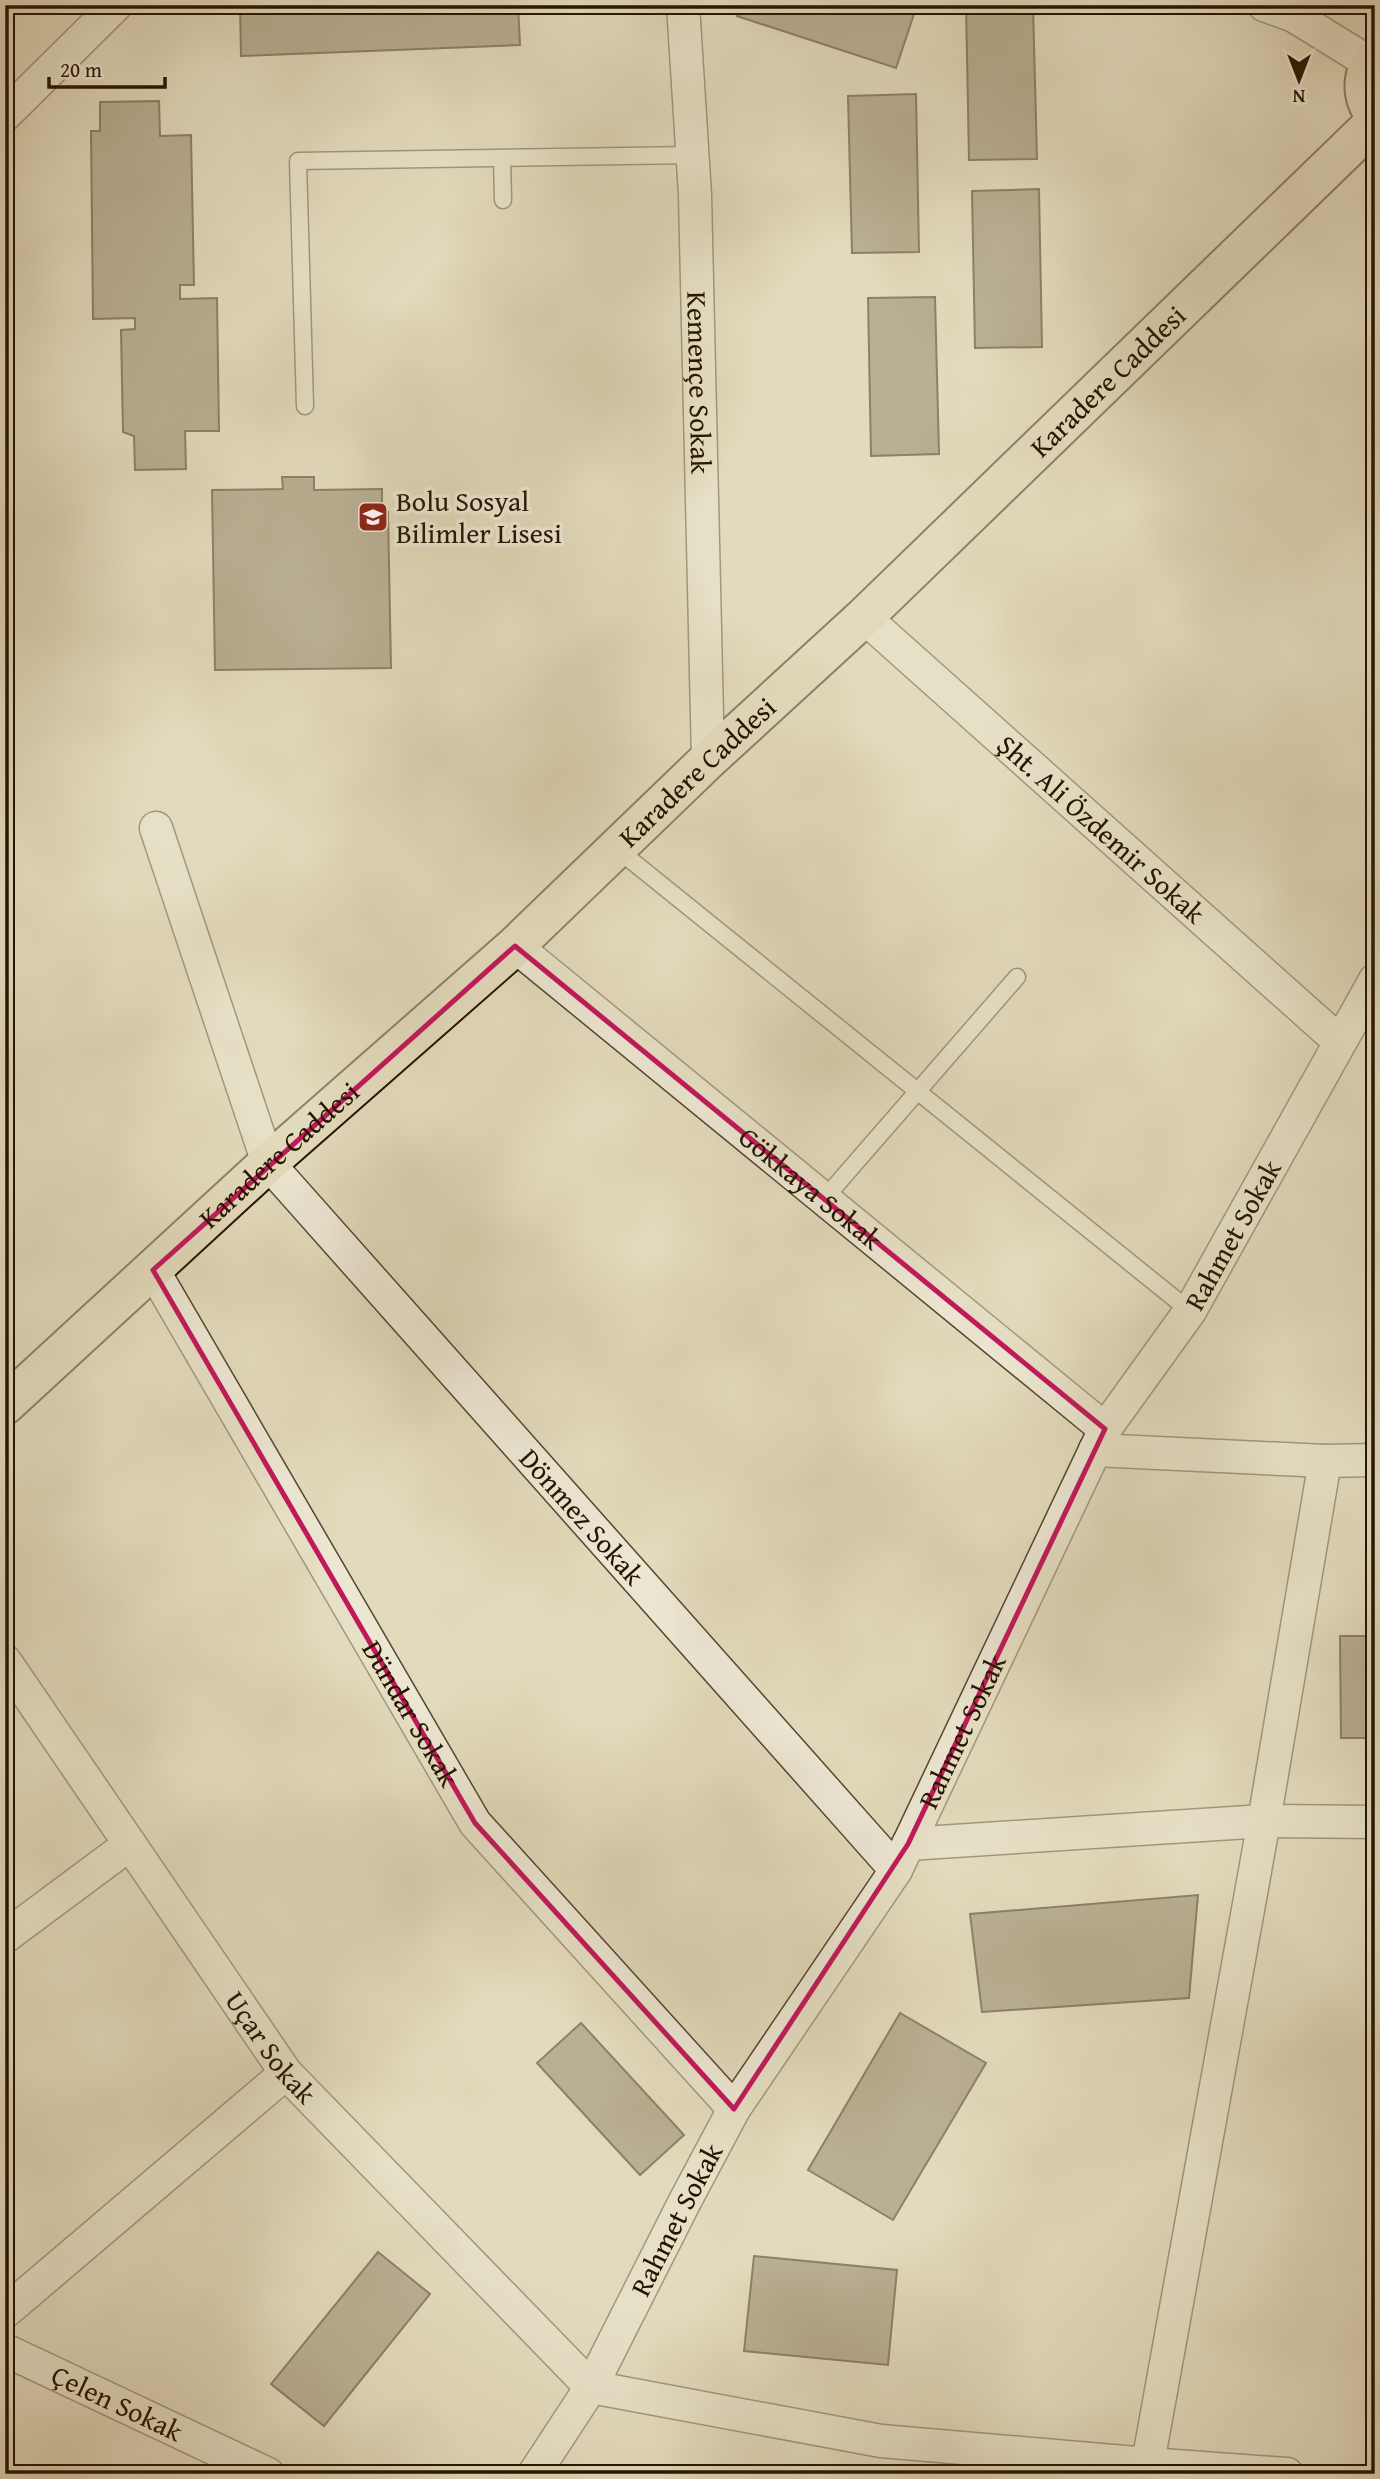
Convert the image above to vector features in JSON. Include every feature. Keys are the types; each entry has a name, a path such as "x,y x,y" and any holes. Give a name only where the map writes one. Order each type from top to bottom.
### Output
{"main road":[{"path":"1372,60 1364,78 1364,92 1375,115"},
{"name":"Karadere Caddesi","path":"5,1405 268,1163 515,946 708,760 864,617 1375,122"}],"street":[{"path":"5,115 116,5"},
{"name":"Kemençe Sokak","path":"683,5 692,155 708,760"},
{"path":"1264,5 1294,16 1372,60"},
{"name":"Şht. Ali Özdemir Sokak","path":"864,617 1339,1041"},
{"path":"156,828 268,1163"},
{"name":"Gökkaya Sokak","path":"515,946 824,1199 1100,1440"},
{"name":"Rahmet Sokak","path":"534,2474 591,2386 734,2109 902,1857 1100,1440 1190,1311 1375,980"},
{"name":"Dönmez Sokak","path":"268,1163 902,1857"},
{"name":"Dündar Sokak","path":"153,1270 475,1823 734,2109"},
{"path":"1100,1440 1325,1461 1375,1460"},
{"path":"1147,2469 1264,1821 1325,1461"},
{"name":"Uçar Sokak","path":"5,1661 286,2073 591,2386"},
{"path":"902,1857 1264,1821 1375,1822"},
{"path":"5,1937 130,1844"},
{"path":"5,2312 286,2073"},
{"name":"Çelen Sokak","path":"5,2350 268,2474"},
{"path":"591,2386 881,2441 1147,2469 1287,2474"}],"lane":[{"path":"305,406 298,161 692,155"},
{"path":"502,158 503,200"},
{"path":"617,848 1190,1311"},
{"path":"824,1199 1017,977"}],"highlighted area":[{"path":"515,946 1105,1429 908,1844 734,2109 475,1823 153,1270"}],"building":[{"path":"240,5 518,5 520,45 241,56"},
{"path":"741,5 917,5 896,68 737,16"},
{"path":"966,5 1033,5 1037,159 969,160"},
{"path":"916,94 919,252 852,253 848,96"},
{"path":"159,101 160,136 191,135 194,285 180,285 180,299 217,298 219,431 185,431 186,469 135,470 134,436 123,432 121,330 135,329 135,318 93,319 91,131 100,131 100,102"},
{"path":"1039,189 1042,347 975,348 972,191"},
{"path":"935,297 939,454 871,456 868,298"},
{"path":"282,477 314,477 314,490 382,489 382,512 388,512 391,668 215,670 212,490 283,489"},
{"path":"1340,1636 1375,1636 1375,1738 1341,1738"},
{"path":"1198,1895 1189,1998 982,2012 970,1914"},
{"path":"900,2013 986,2063 893,2220 808,2170"},
{"path":"581,2023 684,2135 640,2175 537,2063"},
{"path":"378,2252 430,2294 324,2426 271,2384"},
{"path":"754,2256 897,2270 888,2365 744,2351"}],"place":[{"name":"Bolu Sosyal Bilimler Lisesi","path":"373,517"}]}
